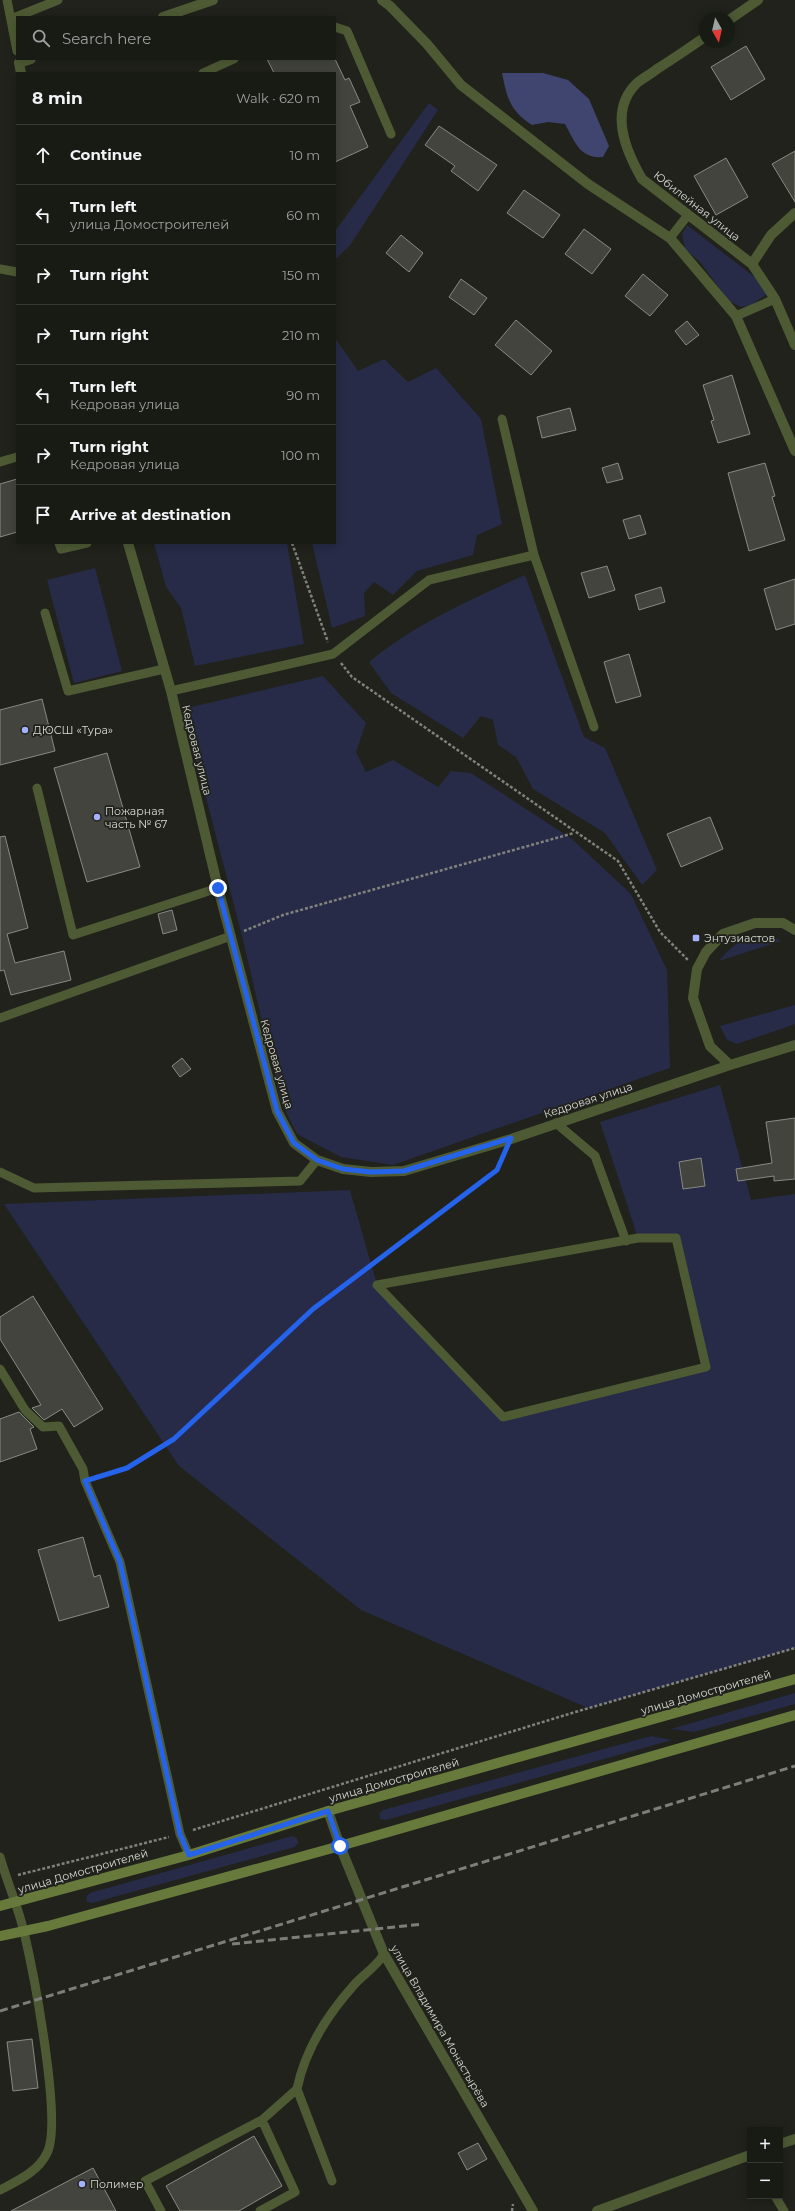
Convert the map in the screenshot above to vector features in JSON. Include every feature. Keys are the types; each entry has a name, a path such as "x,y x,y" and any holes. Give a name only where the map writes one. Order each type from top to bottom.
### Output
{"main road":[{"name":"улица Домостроителей","path":"0,1906 189,1855 328,1811 795,1679"},
{"path":"0,1936 48,1926 340,1846 795,1714"}],"street":[{"path":"166,16 212,0"},
{"path":"382,0 390,6 427,44 461,85 588,184 670,238 736,316 795,451"},
{"path":"735,16 758,0"},
{"name":"Юбилейная улица","path":"699,41 636,84 624,104 621,123 624,141 632,162 642,179 752,264 775,299 795,345"},
{"path":"19,61 22,72"},
{"path":"752,264 771,235 795,213"},
{"name":"Кедровая улица","path":"128,544 170,691 218,888 277,1111 294,1143 317,1160 343,1169 371,1172 404,1171 511,1138 795,1045"},
{"path":"730,1066 710,1046 693,998 697,968 706,952 723,934 754,922 783,923 795,930"},
{"name":"улица Владимира Монастырёва","path":"328,1811 340,1846 384,1954 533,2211"},
{"path":"783,2143 795,2139"},
{"path":"597,2211 747,2157"}],"lane":[{"path":"7,0 16,46"},
{"path":"18,16 58,0"},
{"path":"11,19 16,17"},
{"path":"336,27 347,31 391,134"},
{"path":"205,72 232,60"},
{"path":"670,238 688,215"},
{"path":"0,269 16,272"},
{"path":"736,316 775,299"},
{"path":"502,420 534,555 594,727"},
{"path":"0,462 16,457"},
{"path":"59,544 61,549 83,544"},
{"path":"170,691 333,654 429,580 534,555"},
{"path":"44,613 68,691 164,669"},
{"path":"37,788 73,936 218,888"},
{"path":"0,1018 231,936"},
{"path":"556,1123 595,1156 626,1241"},
{"path":"0,1172 34,1188 300,1181 317,1160"},
{"path":"638,1238 676,1238 706,1367 504,1417 377,1284 626,1241 638,1238"},
{"path":"0,1369 25,1410 43,1427 59,1426 83,1469 85,1481 120,1562 180,1834 189,1855"},
{"path":"0,1857 24,1930 47,2064 52,2128 48,2153 30,2174 0,2190"},
{"path":"161,2211 145,2181 262,2120 297,2089 308,2055 328,2018 355,1984 378,1964 384,1954"},
{"path":"297,2089 332,2181"},
{"path":"260,2211 295,2192 262,2120"},
{"path":"777,2199 784,2211"}],"path":[{"path":"292,544 333,654 352,677 575,833 618,861 660,932 697,968"},
{"path":"231,936 283,915 575,833"},
{"path":"85,1481 127,1468 174,1439 313,1309 497,1170 511,1138"},
{"path":"6,1878 180,1834 572,1713 795,1648"}],"shaded area":[{"path":"502,73 543,73 568,80 589,99 609,146 603,157 589,155 579,148 565,124 548,122 532,125 525,120 514,109 508,97"},
{"path":"429,103 438,110 351,244 336,259 336,230"},
{"path":"687,225 757,279 767,294 750,306 741,307 729,301 700,262 685,249 682,234"},
{"path":"336,339 358,371 384,359 408,382 436,368 481,419 502,524 477,535 473,555 417,571 393,595 374,582 364,593 365,616 332,628 312,544 336,544"},
{"path":"154,544 287,544 304,644 195,666 181,608 166,587"},
{"path":"95,568 122,671 74,683 47,580"},
{"path":"525,575 584,737 605,748 657,870 642,885 605,833 533,789 516,757 498,745 493,720 481,716 463,738 391,693 369,662 387,648 424,624 484,593"},
{"path":"323,676 366,723 356,752 366,772 393,760 438,787 451,771 471,773 572,839 631,894 667,970 670,1068 393,1165 341,1157 297,1134 281,1102 243,940 183,709"},
{"path":"756,936 772,936 781,941 719,961 735,945"},
{"path":"795,1005 795,1024 737,1044 727,1040 720,1026"},
{"path":"720,1085 751,1200 795,1194 795,1648 588,1708 361,1610 179,1466 4,1204 350,1190 377,1285 504,1417 706,1367 676,1238 638,1238 600,1122"},
{"path":"795,1693 795,1704 694,1732 671,1729"},
{"path":"651,1736 672,1740 386,1820 380,1819 379,1814 383,1810"},
{"path":"292,1836 297,1838 298,1843 295,1847 92,1903 87,1902 86,1897 90,1893"}],"building":[{"path":"746,46 765,79 731,100 711,67"},
{"path":"268,60 335,60 345,80 349,78 360,102 350,106 368,147 336,162 336,72 274,72"},
{"path":"439,126 497,165 478,191 451,171 455,166 425,145"},
{"path":"795,151 795,202 772,164"},
{"path":"726,158 748,197 716,215 694,176"},
{"path":"524,190 560,215 543,238 507,213"},
{"path":"584,229 611,249 592,274 565,254"},
{"path":"401,235 423,253 409,272 386,253"},
{"path":"643,274 668,295 650,316 625,296"},
{"path":"461,279 487,298 474,315 449,297"},
{"path":"516,320 552,351 531,375 495,345"},
{"path":"687,321 699,335 686,345 675,331"},
{"path":"732,375 750,434 718,443 711,421 714,420 703,385"},
{"path":"570,408 576,430 542,438 537,417"},
{"path":"618,463 623,479 607,483 602,468"},
{"path":"765,463 775,496 772,497 785,540 749,551 728,473"},
{"path":"16,479 16,532 0,537 0,484"},
{"path":"640,515 646,534 629,539 623,520"},
{"path":"607,566 615,590 589,598 581,573"},
{"path":"795,579 795,624 776,630 764,589"},
{"path":"661,587 665,602 639,610 635,595"},
{"path":"629,654 641,696 616,703 604,662"},
{"name":"ДЮСШ «Тура»","path":"42,699 55,751 0,765 0,710"},
{"name":"Пожарная часть № 67","path":"107,753 140,867 87,882 54,768"},
{"path":"710,817 723,849 681,867 667,834"},
{"path":"5,836 28,928 7,934 15,963 64,951 71,980 11,995 4,970 0,971 0,837"},
{"path":"172,910 177,930 163,934 158,914"},
{"path":"182,1058 191,1069 180,1077 172,1066"},
{"path":"795,1118 795,1179 774,1181 774,1176 738,1181 736,1169 772,1163 766,1122"},
{"path":"701,1158 705,1186 683,1189 679,1162"},
{"path":"33,1296 103,1409 74,1427 62,1409 44,1420 32,1408 41,1405 0,1339 0,1317"},
{"path":"19,1412 34,1427 30,1429 37,1449 0,1462 0,1419"},
{"path":"83,1537 94,1577 100,1575 109,1607 59,1621 38,1550"},
{"path":"32,2039 38,2088 13,2091 7,2042"},
{"path":"254,2136 282,2186 239,2211 180,2211 166,2186"},
{"path":"478,2143 487,2159 467,2170 458,2153"},
{"name":"Полимер","path":"93,2168 116,2211 11,2211"}],"railway":[{"path":"0,2011 795,1766"},
{"path":"232,1944 423,1924"}],"place":[{"name":"ДЮСШ «Тура»","path":"25,730"},
{"name":"Пожарная часть № 67","path":"97,817"},
{"name":"Энтузиастов","path":"696,938"},
{"name":"Полимер","path":"82,2184"}],"route":[{"path":"218,888 277,1111 294,1143 317,1160 343,1169 371,1172 404,1171 511,1138 497,1170 313,1309 174,1439 127,1468 85,1481 120,1562 180,1834 189,1855 328,1811 340,1846"}]}
